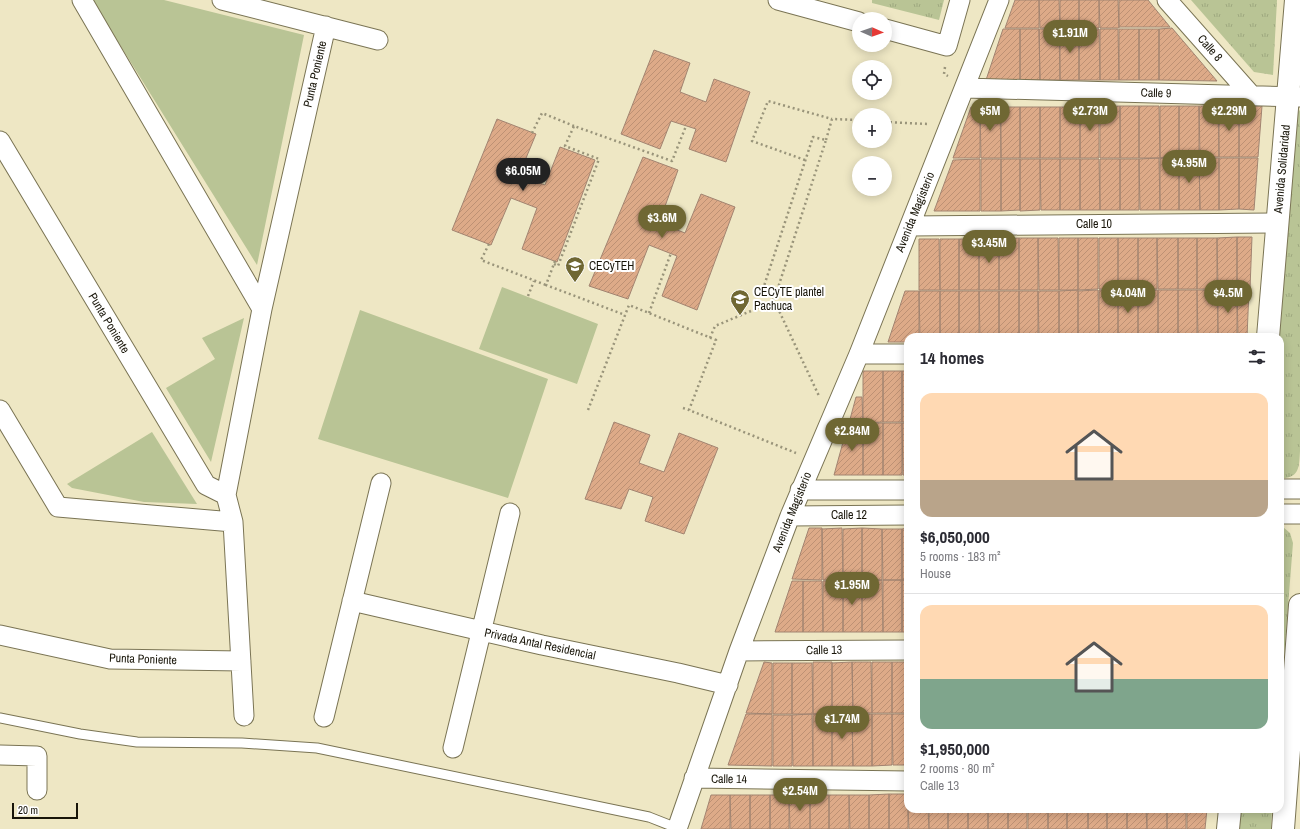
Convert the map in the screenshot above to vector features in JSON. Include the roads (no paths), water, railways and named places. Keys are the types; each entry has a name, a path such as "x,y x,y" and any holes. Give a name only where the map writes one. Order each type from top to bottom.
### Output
{"street":[{"path":"82,0 262,308"},
{"name":"Punta Poniente","path":"222,0 378,40"},
{"path":"778,0 852,20"},
{"path":"892,31 947,46 960,0"},
{"path":"965,88 999,0"},
{"name":"Calle 8","path":"1168,0 1252,96"},
{"name":"Avenida Solidaridad","path":"1268,333 1278,223 1294,97 1296,0"},
{"name":"Punta Poniente","path":"244,716 233,522 226,495 262,308 326,26"},
{"name":"Calle 9","path":"965,88 1294,97"},
{"name":"Avenida Magisterio","path":"677,828 739,651 800,490 858,354 965,88"},
{"name":"Punta Poniente","path":"0,141 206,485 226,495"},
{"name":"Calle 10","path":"910,226 1278,223"},
{"path":"858,354 904,354"},
{"path":"0,410 58,507 233,522"},
{"path":"324,717 381,483"},
{"path":"1284,489 1300,489"},
{"name":"Calle 12","path":"800,490 904,490"},
{"path":"453,748 510,514"},
{"path":"1284,514 1300,514"},
{"name":"Calle 12","path":"790,516 904,515"},
{"name":"Privada Antal Residencial","path":"352,602 728,685"},
{"path":"1283,829 1293,778 1300,605"},
{"name":"Punta Poniente","path":"0,635 110,659 241,661"},
{"name":"Calle 13","path":"739,651 904,650"},
{"path":"0,755 37,756 37,790"},
{"name":"Calle 14","path":"694,778 904,781"},
{"path":"1228,829 1230,813"}],"lane":[{"path":"0,718 80,734 137,742 242,743 317,748 650,817 677,828"}],"place":[{"name":"CECyTEH","path":"575,283"},
{"name":"CECyTE plantel Pachuca","path":"740,316"}]}
